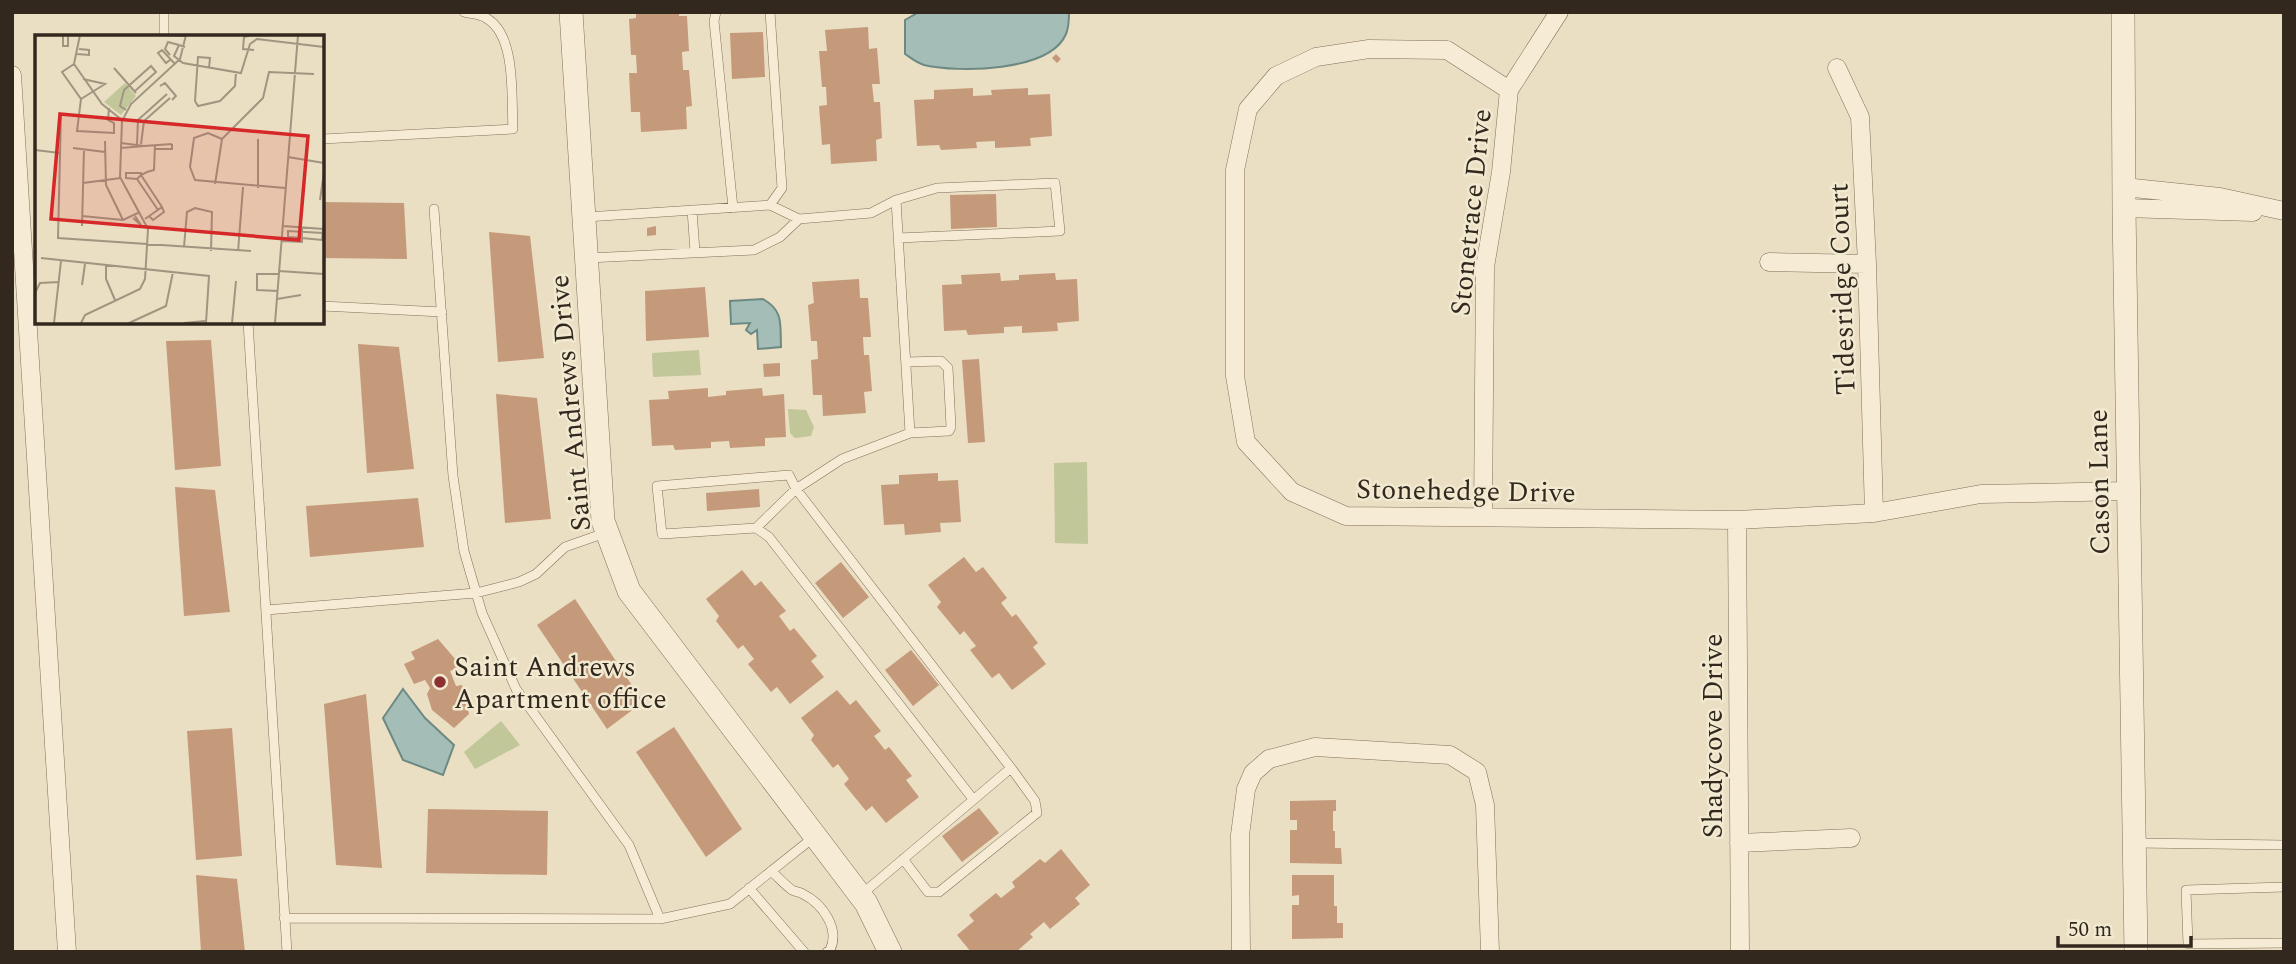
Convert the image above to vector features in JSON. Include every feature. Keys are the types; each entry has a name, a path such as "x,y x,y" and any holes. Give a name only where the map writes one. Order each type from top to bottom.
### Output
{"street":[{"name":"Saint Andrews Drive","path":"571,12 603,522 629,591 860,895 890,952"},
{"name":"Stonetrace Drive","path":"1483,516 1485,267 1501,172 1509,90 1559,12"},
{"name":"Cason Lane","path":"2123,12 2136,952"},
{"name":"Stonehedge Drive","path":"1509,90 1447,50 1369,49 1316,57 1276,76 1248,109 1235,170 1235,376 1246,442 1292,492 1346,516 1737,520 1874,513 1981,494 2128,491"},
{"name":"Tidesridge Court","path":"1837,68 1860,117 1874,513"},
{"path":"12,75 21,350 67,952"},
{"path":"2124,198 2284,211"},
{"path":"1769,262 1867,264"},
{"name":"Shadycove Drive","path":"1737,520 1740,952"},
{"path":"1241,952 1240,835 1246,789 1253,773 1269,759 1315,747 1450,755 1477,772 1485,805 1490,952"},
{"path":"1738,843 1851,838"}],"lane":[{"path":"164,12 164,35"},
{"path":"324,139 513,129 509,56 502,35 486,18 464,12"},
{"path":"716,12 714,21 733,208"},
{"path":"770,12 782,188 770,205"},
{"path":"584,217 770,205 799,219 871,213 896,200 937,188 1055,183 1060,230 898,238"},
{"path":"896,200 910,433"},
{"path":"435,209 453,476 464,551 482,613 516,689 629,845 660,919"},
{"path":"692,210 695,252"},
{"path":"586,258 754,250 780,237 799,219"},
{"path":"324,306 442,312"},
{"path":"248,324 287,952"},
{"path":"756,528 796,489 842,459 910,433 949,431 948,369 945,363 906,362"},
{"path":"903,859 928,892 939,892 1037,813 1035,801 796,489 789,475 657,485 662,534 756,528 769,537 973,799"},
{"path":"266,610 476,593 536,575 565,547 607,533"},
{"path":"860,895 1011,768"},
{"path":"284,918 660,919 730,904 815,836"},
{"path":"2134,843 2284,845"},
{"path":"771,871 794,892 803,894 824,912 834,930 834,943 827,952"},
{"path":"2284,887 2186,890 2189,944 2284,943"},
{"path":"749,888 804,952"}],"green space":[{"path":"699,350 701,375 653,377 652,353"},
{"path":"788,409 806,410 814,427 811,436 795,438 790,433"},
{"path":"1087,462 1088,544 1055,543 1054,463"},
{"path":"501,721 520,745 475,769 464,752"}],"water":[{"path":"919,12 1069,12 1069,20 1066,34 1057,47 1042,56 1002,67 939,68 916,62 905,54 905,20"},
{"path":"763,299 778,313 781,347 758,349 757,330 751,334 746,330 750,323 731,324 730,301"},
{"path":"403,689 425,718 454,745 443,775 403,760 383,718"}],"building":[{"path":"636,12 679,12 679,16 687,16 689,51 682,52 683,70 689,70 692,106 686,107 687,129 641,132 640,112 631,112 629,73 637,73 636,55 631,55 629,19 636,18"},
{"path":"868,27 869,49 877,48 880,84 872,84 874,102 880,102 882,138 876,140 877,161 831,164 830,144 822,145 819,106 827,105 826,87 822,87 819,51 827,51 825,30"},
{"path":"763,32 765,77 732,79 730,33"},
{"path":"1056,54 1061,59 1057,63 1052,58"},
{"path":"973,88 973,96 992,95 991,90 1028,88 1028,95 1050,94 1052,136 1030,138 1031,146 995,148 995,141 976,142 977,148 941,150 939,145 917,146 914,100 934,99 934,90"},
{"path":"996,194 997,227 951,229 950,195"},
{"path":"324,202 404,203 407,259 324,258"},
{"path":"656,226 656,235 647,236 647,228"},
{"path":"489,232 530,236 544,358 498,362"},
{"path":"1000,273 1001,281 1019,280 1019,275 1055,273 1056,280 1077,279 1079,321 1057,323 1058,331 1022,333 1022,326 1004,327 1004,333 968,335 966,330 944,331 942,285 962,284 961,275"},
{"path":"859,279 860,298 868,298 871,337 863,337 864,355 869,355 872,391 864,392 866,413 823,416 822,395 813,395 811,360 818,359 817,341 811,341 808,305 814,303 812,282"},
{"path":"705,287 709,337 646,341 645,291"},
{"path":"211,340 221,466 175,470 166,341"},
{"path":"358,344 399,347 414,469 367,473"},
{"path":"979,359 985,442 968,443 962,360"},
{"path":"780,363 780,376 764,377 763,364"},
{"path":"708,388 708,397 726,395 726,391 762,388 763,396 784,394 786,437 765,438 765,446 730,448 729,441 711,442 711,448 675,450 673,445 652,446 649,400 669,399 668,391"},
{"path":"496,394 537,398 551,519 505,523"},
{"path":"938,473 938,481 958,480 961,522 940,523 941,532 905,535 904,524 884,525 881,485 899,484 899,475"},
{"path":"175,487 215,490 230,612 184,616"},
{"path":"759,489 760,507 707,511 706,493"},
{"path":"418,498 424,547 310,557 306,506"},
{"path":"964,557 976,572 983,567 1007,598 1001,603 1012,617 1016,614 1038,643 1033,647 1046,664 1012,690 999,673 992,678 970,650 976,646 964,631 960,635 937,607 941,602 928,585"},
{"path":"841,562 869,597 843,618 815,583"},
{"path":"742,570 755,586 761,581 786,611 779,616 790,631 794,628 817,656 811,661 824,677 790,704 777,687 771,692 748,664 754,659 743,645 738,649 716,621 719,616 706,599"},
{"path":"575,599 643,702 607,729 537,625"},
{"name":"Saint Andrews Apartment office","path":"438,639 462,667 450,671 456,686 462,685 469,714 454,728 432,710 427,694 430,688 425,680 414,684 404,664 415,659 411,652"},
{"path":"911,650 939,685 913,706 885,670"},
{"path":"837,690 850,705 856,700 881,731 874,736 885,750 889,747 912,776 906,780 919,797 886,823 872,806 866,811 844,784 849,779 838,764 833,768 811,740 814,735 801,718"},
{"path":"366,694 382,868 336,865 324,704"},
{"path":"674,727 742,829 706,857 636,752"},
{"path":"232,728 242,856 196,860 187,731"},
{"path":"1336,800 1333,831 1335,848 1341,848 1342,864 1290,863 1290,830 1297,830 1297,820 1290,820 1290,801"},
{"path":"979,808 999,833 962,862 942,836"},
{"path":"428,809 548,811 547,875 426,873"},
{"path":"1061,849 1090,885 1075,898 1080,904 1050,929 1044,922 1030,934 1033,937 1016,952 971,952 957,935 974,921 969,915 996,893 1001,898 1015,887 1012,882 1040,859 1045,863"},
{"path":"196,875 237,879 245,952 201,952"},
{"path":"1292,875 1334,875 1334,906 1337,906 1337,923 1343,923 1343,938 1292,939 1292,905 1299,905 1299,895 1292,896"}],"place":[{"name":"Saint Andrews Apartment office","path":"440,682"}]}
